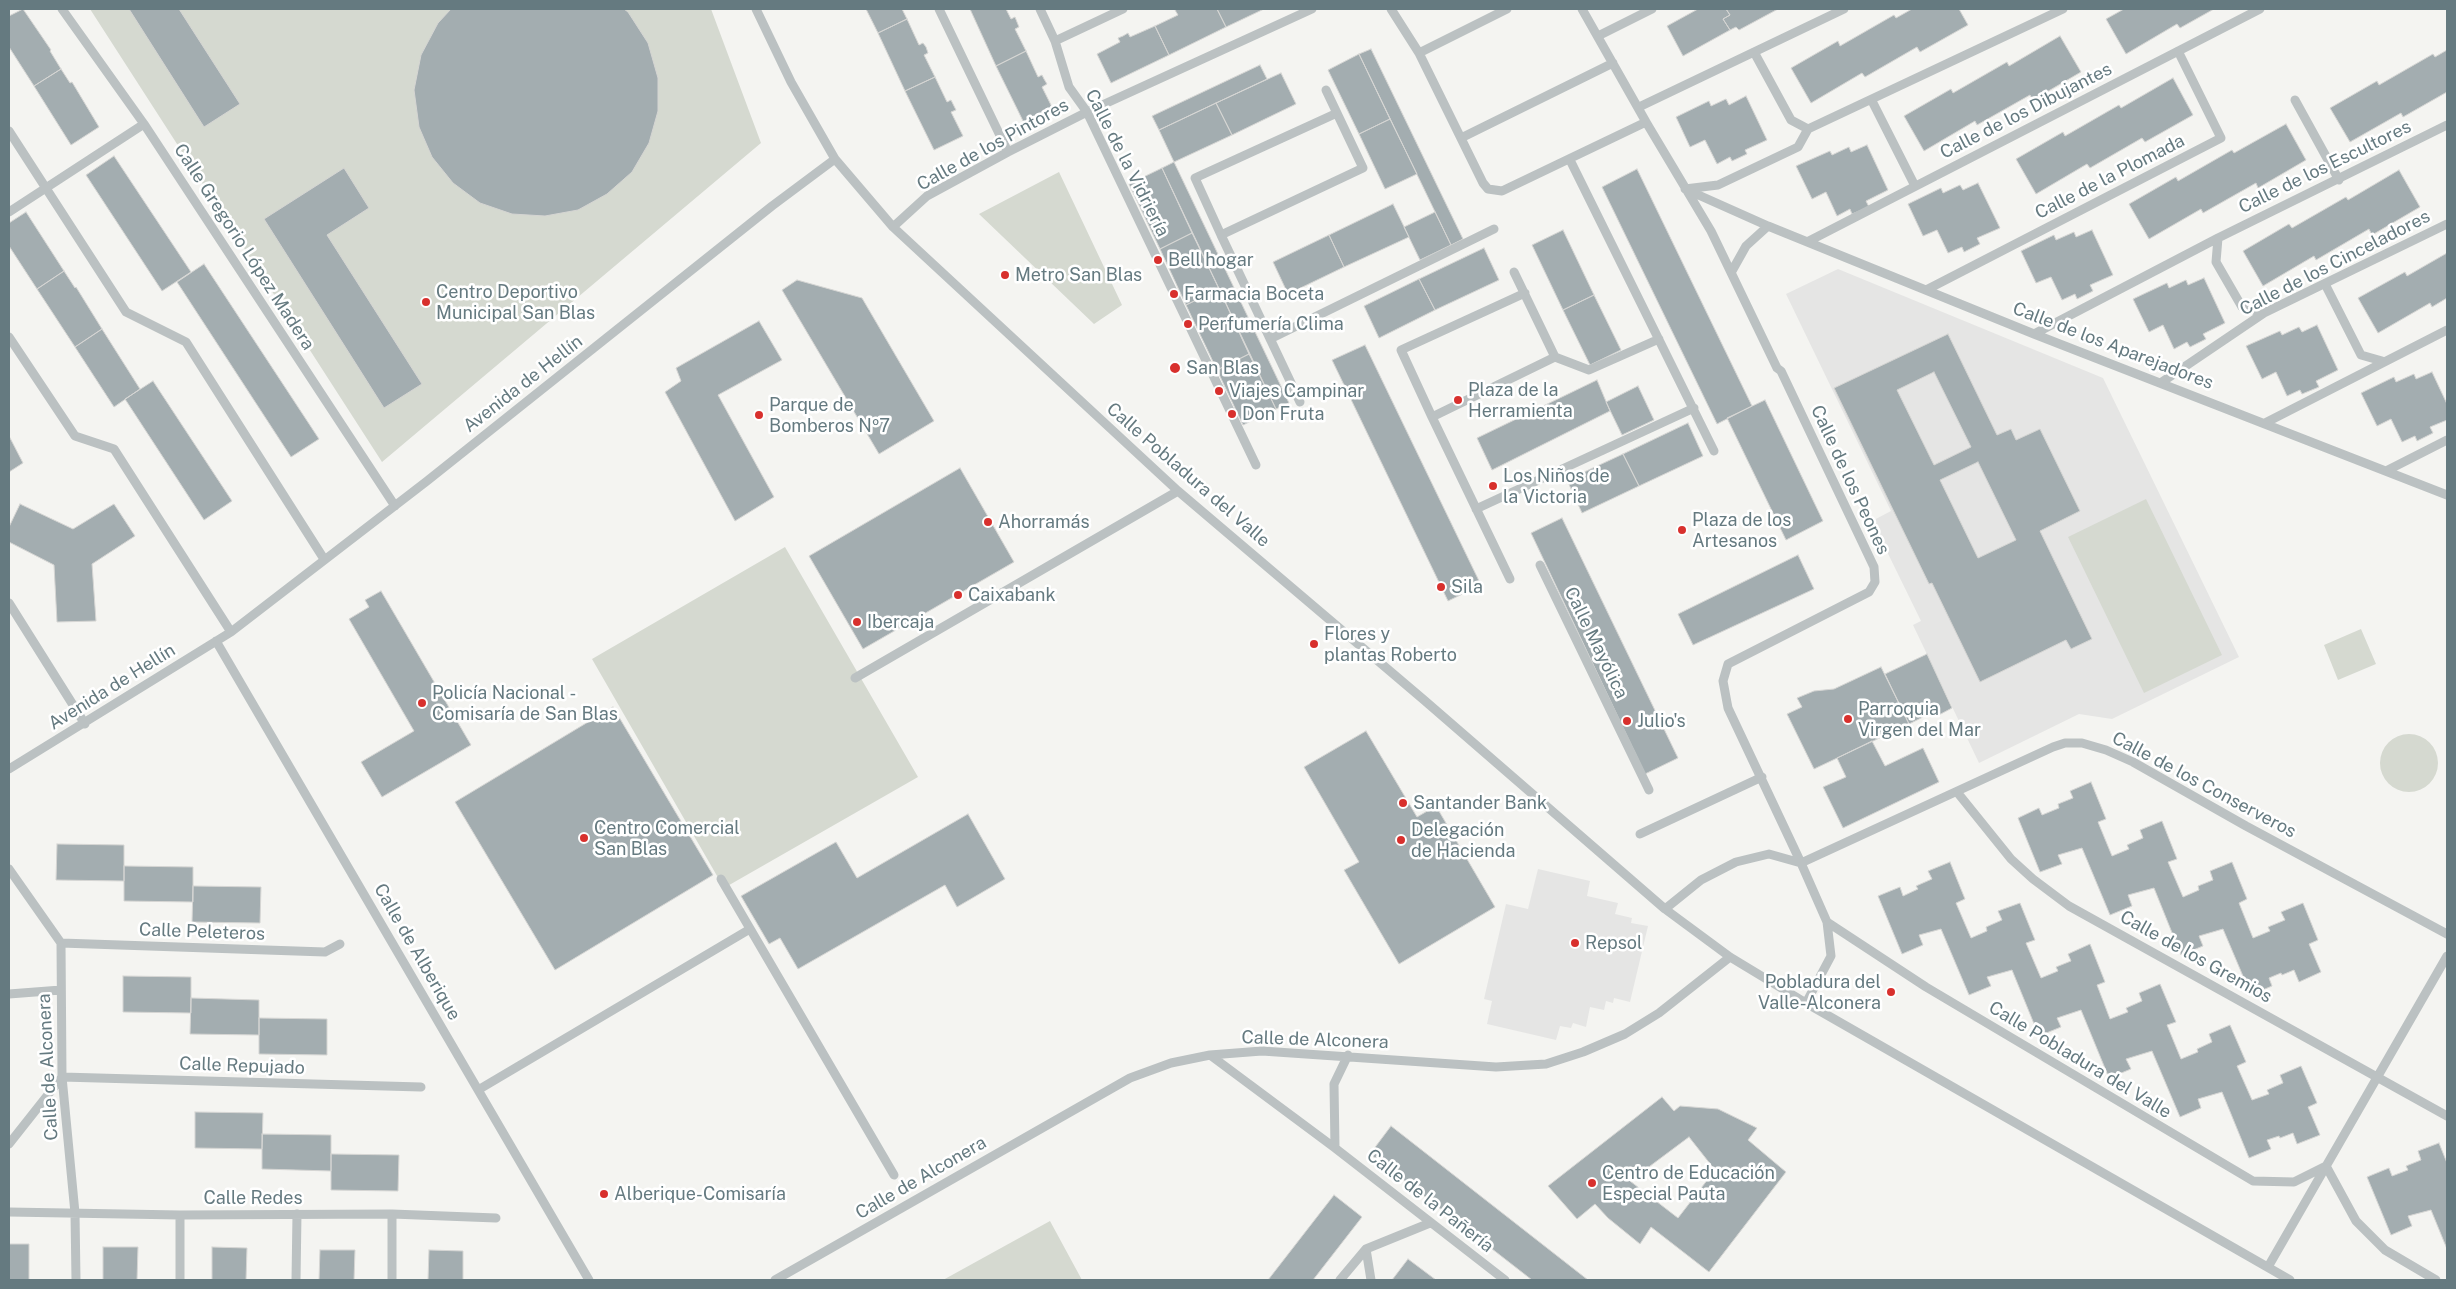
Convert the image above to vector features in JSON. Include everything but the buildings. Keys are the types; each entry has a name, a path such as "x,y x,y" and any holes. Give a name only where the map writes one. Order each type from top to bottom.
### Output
{"street":[{"name":"Calle Gregorio López Madera","path":"62,9 144,124 395,506"},
{"name":"Calle Pobladura del Valle","path":"756,9 791,82 835,159 893,227 1178,491 1439,713 1665,909 1730,957 1806,1003 2290,1280"},
{"path":"939,9 1008,152"},
{"name":"Calle de la Vidriería","path":"1040,9 1056,40 1069,87 1086,112 1256,464"},
{"path":"1056,40 1123,9"},
{"path":"1086,112 1312,9"},
{"path":"1391,9 1419,53 1483,184 1488,189 1502,191 1646,122"},
{"path":"1419,53 1507,9"},
{"path":"1582,9 1685,189 1718,185 1798,147 1808,129 1872,101 2063,9"},
{"path":"1598,36 1652,9"},
{"path":"1639,107 1844,9"},
{"name":"Calle de los Dibujantes","path":"1807,242 2260,9"},
{"name":"Calle de la Plomada","path":"1928,289 2221,138 2178,51"},
{"path":"1754,52 1791,120 1808,129"},
{"path":"1461,138 1613,63"},
{"path":"1221,235 1363,168 1326,90"},
{"path":"2295,100 2339,180"},
{"path":"1872,101 1914,186"},
{"name":"Calle de los Pintores","path":"893,227 928,196 1086,112"},
{"path":"1300,402 1195,178 1337,113"},
{"path":"9,212 144,124"},
{"name":"Calle de los Escultores","path":"2034,334 2218,238 2339,180 2447,125"},
{"path":"9,131 126,312 186,342 324,559"},
{"name":"Avenida de Hellín","path":"9,769 85,724 231,632 395,506 785,196 835,159"},
{"path":"1570,160 1714,451"},
{"name":"Calle de los Aparejadores","path":"1685,189 1768,226 1928,289 2034,334 2162,382 2447,495"},
{"name":"Calle de los Peones","path":"1685,189 1711,231 1732,271 1874,567 1875,582 1869,592 1728,664 1723,682 1728,708 1801,863"},
{"name":"Calle de los Cinceladores","path":"2162,382 2264,313 2447,224"},
{"path":"1732,271 1746,246 1768,226"},
{"path":"1270,339 1494,229"},
{"path":"2218,238 2216,262 2242,307 2264,313"},
{"path":"1514,272 1555,357 1589,370 1658,339"},
{"path":"2325,284 2361,355 2382,361"},
{"path":"1510,579 1401,350 1525,293"},
{"path":"2265,423 2382,361 2447,330"},
{"path":"9,337 75,436 114,449 231,632"},
{"path":"1432,417 1555,357"},
{"path":"1476,509 1694,408"},
{"path":"2386,471 2447,440"},
{"path":"854,678 1178,491"},
{"name":"Calle Mayólica","path":"1540,565 1649,790"},
{"path":"9,603 85,724"},
{"name":"Calle de Alberique","path":"216,641 589,1280"},
{"name":"Calle de los Conserveros","path":"1801,863 2065,743 2082,743 2106,750 2133,762 2255,831 2447,934"},
{"path":"1640,834 1762,777"},
{"name":"Calle de los Gremios","path":"1957,792 2011,859 2033,879 2069,906 2379,1076 2447,1116"},
{"path":"1665,909 1701,880 1736,862 1769,854 1801,863 1827,922 1831,956 1806,1003"},
{"path":"9,869 60,943"},
{"path":"722,879 894,1175"},
{"name":"Calle Pobladura del Valle","path":"1827,922 1926,987 2253,1181 2294,1182 2326,1166"},
{"path":"478,1090 750,930"},
{"name":"Calle Peleteros","path":"60,943 325,952 340,944"},
{"name":"Calle de Alconera","path":"60,943 62,1077 75,1213 76,1280"},
{"path":"2268,1267 2447,956"},
{"name":"Calle de Alconera","path":"775,1280 1130,1078 1171,1063 1210,1055 1262,1051 1348,1055 1496,1067 1546,1064 1583,1052 1625,1034 1659,1014 1730,957"},
{"path":"9,994 61,990"},
{"name":"Calle de la Pañería","path":"1210,1055 1335,1148 1504,1280"},
{"path":"1335,1148 1334,1084 1348,1055"},
{"path":"9,1144 62,1077"},
{"name":"Calle Repujado","path":"62,1077 421,1087"},
{"path":"2326,1166 2356,1221 2385,1250 2436,1280"},
{"name":"Calle Redes","path":"9,1212 180,1215 392,1214 496,1218"},
{"path":"296,1280 297,1214"},
{"path":"392,1214 392,1280"},
{"path":"180,1215 180,1280"},
{"path":"1340,1280 1366,1249 1430,1223"},
{"path":"1366,1249 1371,1280"}],"shaded area":[{"name":"Centro Deportivo Municipal San Blas","path":"90,9 711,9 761,143 382,462"},
{"path":"1059,172 1122,305 1094,324 979,214"},
{"path":"1838,269 2103,378 2239,657 2112,719 2079,714 1979,763 1913,625 1921,621 1872,521 1891,511 1786,294"},
{"path":"2146,499 2222,655 2144,693 2068,537"},
{"path":"785,547 918,777 724,888 592,659"},
{"path":"2361,629 2376,664 2338,680 2324,645"},
{"path":"2409,734 2425,739 2433,747 2438,763 2433,779 2425,787 2409,792 2393,787 2385,779 2380,763 2385,747 2393,739"},
{"path":"1538,869 1590,881 1587,896 1618,903 1615,914 1632,918 1631,923 1648,926 1630,1002 1614,998 1613,1003 1606,1001 1604,1010 1590,1007 1586,1027 1573,1023 1571,1028 1560,1026 1556,1040 1487,1024 1492,1001 1484,999 1506,904 1528,909"},
{"path":"1050,1221 1082,1280 943,1280"}],"place":[{"name":"Bell hogar","path":"1158,260"},
{"name":"Metro San Blas","path":"1005,275"},
{"name":"Farmacia Boceta","path":"1174,294"},
{"name":"Centro Deportivo Municipal San Blas","path":"426,302"},
{"name":"Perfumería Clima","path":"1188,324"},
{"name":"San Blas","path":"1175,368"},
{"name":"Viajes Campinar","path":"1219,391"},
{"name":"Plaza de la Herramienta","path":"1458,400"},
{"name":"Don Fruta","path":"1232,414"},
{"name":"Parque de Bomberos Nº7","path":"759,415"},
{"name":"Los Niños de la Victoria","path":"1493,486"},
{"name":"Ahorramás","path":"988,522"},
{"name":"Plaza de los Artesanos","path":"1682,530"},
{"name":"Sila","path":"1441,587"},
{"name":"Caixabank","path":"958,595"},
{"name":"Ibercaja","path":"857,622"},
{"name":"Flores y plantas Roberto","path":"1314,644"},
{"name":"Policía Nacional - Comisaría de San Blas","path":"422,703"},
{"name":"Parroquia Virgen del Mar","path":"1848,719"},
{"name":"Julio's","path":"1627,721"},
{"name":"Santander Bank","path":"1403,803"},
{"name":"Centro Comercial San Blas","path":"584,838"},
{"name":"Delegación de Hacienda","path":"1401,840"},
{"name":"Repsol","path":"1575,943"},
{"name":"Pobladura del Valle-Alconera","path":"1891,992"},
{"name":"Centro de Educación Especial Pauta","path":"1592,1183"},
{"name":"Alberique-Comisaría","path":"604,1194"}]}
